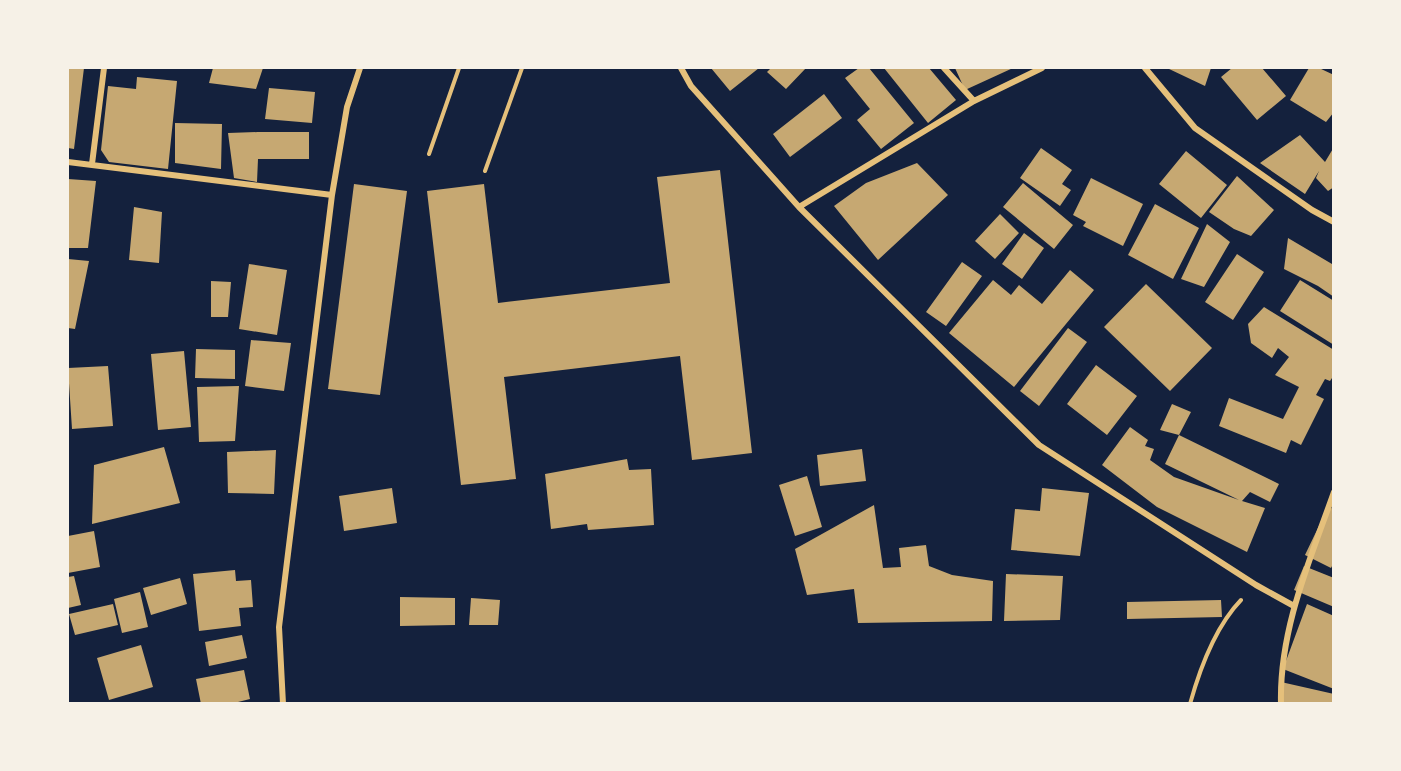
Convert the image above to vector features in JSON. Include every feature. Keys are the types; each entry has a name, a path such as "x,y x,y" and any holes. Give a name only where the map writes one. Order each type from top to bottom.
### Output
{"street":[{"path":"92,164 104,68"},
{"path":"283,704 279,627 332,195 347,107 360,68"},
{"path":"681,68 691,86 799,207 1039,445 1256,585 1294,606"},
{"path":"944,68 974,101"},
{"path":"799,207 974,101 1042,68"},
{"path":"1145,68 1195,128 1312,210 1334,222"},
{"path":"68,162 332,195"},
{"path":"1281,704 1281,682 1294,606 1334,492"}],"path":[{"path":"429,154 459,68"},
{"path":"485,171 522,68"},
{"path":"1190,704 1209,649 1221,627 1232,610 1256,585"}],"building":[{"path":"68,68 84,68 74,149 68,148"},
{"path":"213,68 263,68 256,89 209,83"},
{"path":"711,68 759,68 730,91"},
{"path":"771,68 806,68 786,89 767,72"},
{"path":"859,68 869,68 914,123 881,149 857,120 870,109 845,78"},
{"path":"884,68 929,68 956,100 928,123"},
{"path":"955,68 1013,68 965,90"},
{"path":"1167,68 1211,68 1205,86"},
{"path":"1232,68 1262,68 1286,96 1257,120 1221,77"},
{"path":"1309,68 1319,68 1334,75 1334,112 1326,122 1290,100"},
{"path":"137,77 177,81 168,169 109,162 101,150 108,86 136,89"},
{"path":"269,88 315,92 312,123 265,119"},
{"path":"824,94 842,118 790,157 773,134"},
{"path":"175,123 222,124 221,169 175,163"},
{"path":"309,132 309,159 258,159 257,182 234,178 228,133"},
{"path":"1300,135 1325,162 1334,147 1334,187 1328,191 1316,178 1319,171 1305,194 1260,163"},
{"path":"1041,148 1072,170 1062,184 1071,190 1060,206 1020,178"},
{"path":"1186,151 1227,185 1201,218 1159,184"},
{"path":"917,163 948,195 878,260 834,206 866,183"},
{"path":"720,170 752,453 692,460 680,356 504,377 516,479 461,485 427,191 484,184 498,303 670,283 657,177"},
{"path":"1237,176 1274,210 1251,236 1234,229 1209,212"},
{"path":"1091,178 1143,204 1123,246 1083,226 1086,222 1073,215"},
{"path":"68,179 96,181 88,248 68,248"},
{"path":"1023,183 1073,225 1054,249 1003,207"},
{"path":"354,184 407,191 380,395 328,389"},
{"path":"1155,204 1199,228 1173,279 1128,255"},
{"path":"134,207 162,212 159,263 129,260"},
{"path":"1000,214 1019,233 995,259 975,241"},
{"path":"1207,224 1230,242 1204,287 1181,279"},
{"path":"1024,233 1044,248 1022,279 1002,264"},
{"path":"1288,238 1332,264 1334,263 1334,297 1284,269"},
{"path":"1237,254 1264,272 1233,320 1205,302"},
{"path":"68,259 89,261 75,329 68,328"},
{"path":"962,262 982,276 946,326 926,312"},
{"path":"249,264 287,270 277,335 239,329"},
{"path":"1070,270 1094,290 1014,387 949,333 993,280 1011,295 1019,285 1042,304"},
{"path":"1300,280 1334,301 1334,345 1280,311"},
{"path":"211,281 231,282 228,317 211,317"},
{"path":"1146,284 1212,348 1170,391 1104,327"},
{"path":"1264,307 1334,350 1334,375 1330,381 1325,379 1316,395 1324,399 1301,445 1291,440 1286,453 1219,426 1229,398 1283,419 1299,387 1275,375 1289,357 1278,348 1272,358 1251,343 1248,324"},
{"path":"1068,328 1087,342 1039,406 1020,391"},
{"path":"251,340 291,343 284,391 245,386"},
{"path":"196,349 235,350 235,379 195,378"},
{"path":"184,351 191,427 158,430 151,354"},
{"path":"1096,365 1137,396 1107,435 1067,404"},
{"path":"108,366 113,426 72,429 68,368"},
{"path":"239,386 235,441 199,442 197,387"},
{"path":"1172,404 1191,412 1179,435 1160,430"},
{"path":"1130,427 1148,440 1145,446 1154,449 1150,460 1174,477 1239,500 1165,464 1179,435 1279,484 1270,502 1250,492 1242,501 1265,508 1247,552 1157,507 1102,465"},
{"path":"164,447 180,503 92,524 94,465"},
{"path":"862,449 866,481 820,486 817,455"},
{"path":"276,450 274,494 228,493 227,452"},
{"path":"627,459 629,470 651,469 654,525 588,530 587,524 551,529 545,474"},
{"path":"807,476 822,527 795,536 779,485"},
{"path":"392,488 397,523 344,531 339,496"},
{"path":"1042,488 1089,493 1080,556 1011,550 1015,509 1040,511"},
{"path":"874,505 883,568 901,567 899,548 926,545 929,566 952,575 993,581 992,621 858,623 854,589 807,595 795,549"},
{"path":"1328,507 1334,509 1334,562 1331,568 1305,555"},
{"path":"94,531 100,567 68,573 68,536"},
{"path":"1304,566 1334,578 1334,607 1294,590"},
{"path":"235,570 236,581 251,580 253,607 239,608 241,626 199,631 193,574"},
{"path":"1006,574 1063,576 1060,620 1004,621"},
{"path":"74,576 81,605 68,608 68,577"},
{"path":"180,578 187,604 151,615 143,588"},
{"path":"140,592 148,627 122,633 114,599"},
{"path":"400,597 455,598 455,625 400,626"},
{"path":"471,598 500,600 498,625 469,625"},
{"path":"1221,600 1222,617 1127,619 1127,602"},
{"path":"113,604 118,625 75,635 69,614"},
{"path":"1307,604 1334,616 1334,689 1283,669"},
{"path":"242,635 247,658 209,666 205,642"},
{"path":"141,645 153,687 109,700 97,658"},
{"path":"244,670 250,699 230,704 201,704 196,679"},
{"path":"1281,682 1334,694 1334,704 1281,704"}]}
